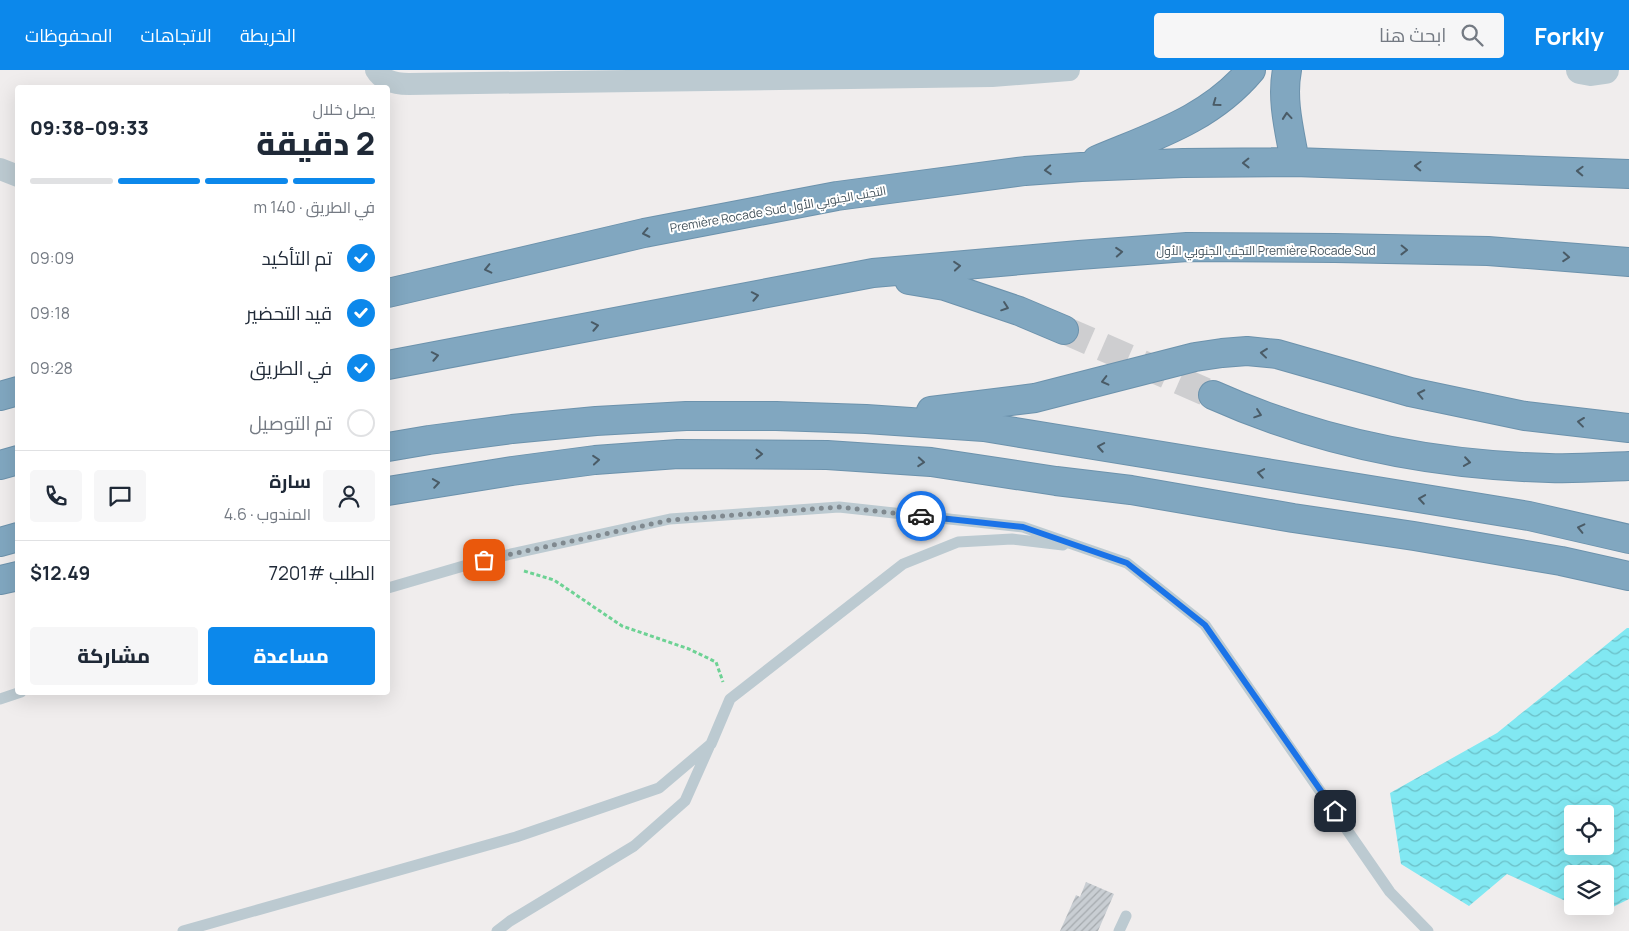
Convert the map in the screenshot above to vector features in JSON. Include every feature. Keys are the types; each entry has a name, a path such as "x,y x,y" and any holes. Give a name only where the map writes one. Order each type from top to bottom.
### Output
{"highway":[{"path":"1081,167 1184,124 1219,101 1251,70"},
{"path":"1287,70 1285,86 1286,105 1294,162 1629,174"},
{"name":"Première Rocade Sud التجنب الجنوبي الأول","path":"390,294 644,233 837,196 1025,171 1184,163 1294,162"},
{"name":"التجنب الجنوبي الأول Première Rocade Sud","path":"873,274 1080,254 1187,248 1488,251 1629,262"},
{"path":"390,365 873,274 945,286 1019,311 1064,330"},
{"path":"866,419 1035,398 1195,357 1222,352 1247,351 1277,354 1410,392 1525,416 1629,428"},
{"path":"0,396 15,392"},
{"path":"1213,395 1243,409 1299,428 1393,452 1475,463 1550,468 1629,466"},
{"path":"390,447 512,429 606,420 686,416 866,419 984,427 1529,516 1629,539"},
{"path":"390,491 595,460 678,454 827,454 931,462 1056,481 1132,490 1293,518 1561,560 1629,576"},
{"path":"0,465 15,461"},
{"path":"0,542 15,538"},
{"path":"0,580 15,577"}],"street":[{"path":"376,70 378,74 387,80 398,84 939,73 992,76 1069,70"},
{"path":"1580,70 1591,72 1605,70"},
{"path":"0,169 15,175"}],"lane":[{"path":"390,587 484,560 670,520 839,507 1023,527 1127,563 1205,625 1390,892 1428,931"},
{"path":"497,931 510,921 634,846 684,801 730,699 903,564 958,542 1012,539 1084,548"},
{"path":"0,699 15,694"},
{"path":"183,931 516,837 658,788 711,744"},
{"path":"1119,931 1126,916"}],"path":[{"path":"484,560 554,580 622,626 688,649 716,662 730,699"}],"water":[{"path":"1629,628 1629,899 1614,906 1614,865 1564,865 1564,900 1507,874 1469,906 1401,864 1390,793 1497,733"}],"building":[{"path":"1086,882 1114,894 1098,931 1060,931 1076,895 1080,897"}],"tunnel":[{"path":"1064,330 1213,395"}],"way so far":[{"path":"484,560 670,520 839,507 921,516"}],"route":[{"path":"921,516 1023,527 1127,563 1205,625 1335,811"}]}
